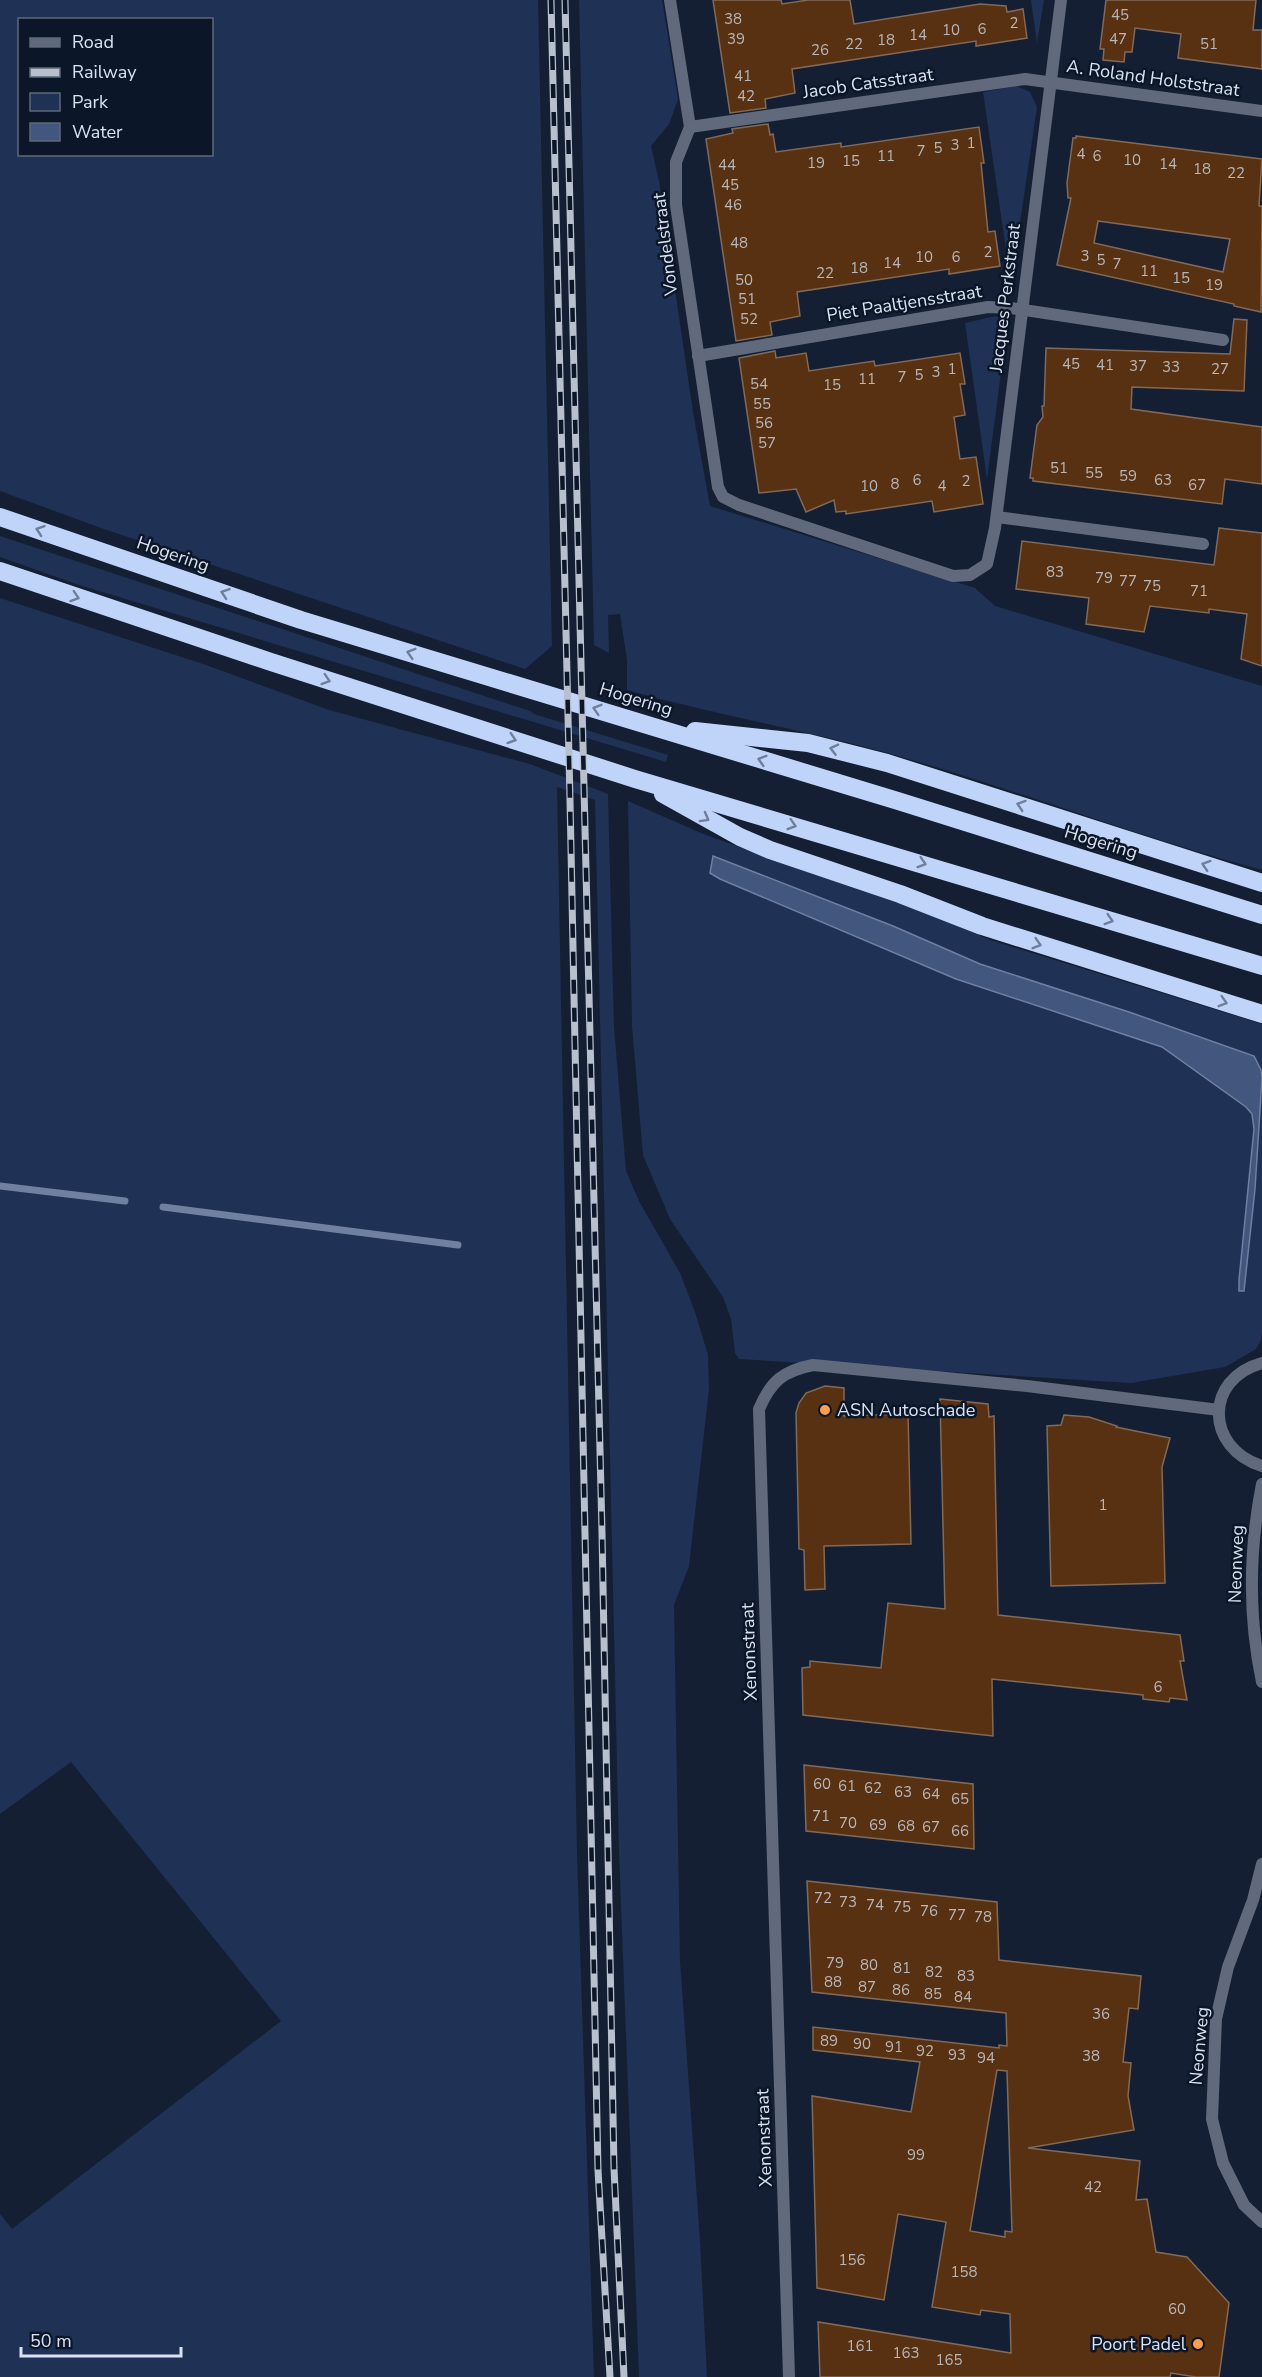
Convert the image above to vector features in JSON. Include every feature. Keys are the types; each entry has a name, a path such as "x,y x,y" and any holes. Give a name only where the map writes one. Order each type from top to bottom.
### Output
{"highway":[{"name":"Hogering","path":"0,516 301,620 653,726 1262,915"},
{"path":"0,571 271,662 635,779 1262,966"},
{"path":"653,726 808,743 887,763 1262,883"},
{"path":"635,779 740,837 770,850 900,894 982,926 1262,1014"}],"street":[{"path":"670,0 690,127"},
{"name":"A. Roland Holststraat","path":"1061,0 1051,83 1262,111"},
{"name":"Jacob Catsstraat","path":"690,127 1025,79 1051,83"},
{"name":"Jacques Perkstraat","path":"718,487 723,497 739,505 953,576 970,575 987,564 996,517 1051,83"},
{"name":"Vondelstraat","path":"690,127 676,162 676,205 718,487"},
{"name":"Piet Paaltjensstraat","path":"698,356 988,307 1223,340"},
{"path":"996,517 1203,544"},
{"path":"1262,1361 1237,1375 1222,1397 1219,1410 1221,1430 1231,1448 1246,1461 1262,1466"},
{"name":"Xenonstraat","path":"789,2377 759,1409 766,1392 778,1378 795,1368 813,1365 1027,1386 1219,1410"},
{"name":"Neonweg","path":"1262,1484 1256,1514 1251,1568 1255,1649 1262,1682"},
{"name":"Neonweg","path":"1262,1864 1253,1900 1228,1967 1216,2019 1212,2119 1223,2163 1244,2205 1262,2222"}],"green space":[{"path":"0,0 538,0 552,646 525,669 101,528 0,491"},
{"path":"579,0 662,0 678,99 669,124 651,146 659,181 693,412 710,506 975,588 995,606 1262,686 1262,870 1214,857 979,780 884,752 627,690 627,660 620,614 608,615 609,653 594,645"},
{"path":"1031,0 1044,0 1037,43"},
{"path":"1017,86 1030,92 1037,107 1011,284 983,92"},
{"path":"996,316 1007,327 987,479 965,323"},
{"path":"0,536 534,714 668,755 666,762 79,585 0,557"},
{"path":"0,598 206,665 329,710 530,764 608,794 614,1027 626,1171 639,1201 680,1273 708,1355 709,1389 689,1566 674,1605 680,1961 700,2241 707,2377 639,2377 619,1852 595,800 557,787 577,1853 594,2377 0,2377 0,2214 12,2229 281,2021 71,1762 0,1814"},
{"path":"628,801 701,833 813,874 904,902 990,940 1262,1024 1262,1078 1262,1332 1261,1340 1256,1349 1225,1367 1131,1383 739,1359 735,1353 731,1319 723,1297 670,1219 643,1155 632,1026","holes":["715,856 893,926 980,964 1129,1012 1254,1056 1262,1078 1255,1189 1244,1290 1239,1290 1254,1129 1252,1114 1246,1107 1162,1047 956,979 720,879 710,873"]}],"water":[{"path":"713,856 893,926 980,964 1129,1012 1254,1056 1262,1078 1255,1189 1244,1291 1239,1291 1239,1280 1254,1129 1252,1114 1246,1107 1162,1047 956,979 720,879 710,873"}],"building":[{"path":"713,0 781,0 782,4 808,0 850,0 854,24 980,4 1006,6 1007,12 1023,9 1027,38 976,46 976,41 792,69 795,93 765,99 766,108 730,113"},
{"path":"1106,0 1256,0 1253,30 1262,30 1262,69 1178,58 1181,34 1135,28 1132,52 1125,52 1124,62 1103,60 1104,49 1100,49"},
{"path":"768,124 770,135 773,134 776,152 841,143 841,147 979,127 984,163 981,163 988,232 995,231 1000,266 949,274 949,269 797,292 800,316 770,322 772,335 736,341 706,139 733,133 732,129"},
{"path":"1076,136 1262,159 1259,206 1262,206 1261,312 1057,265 1071,198 1068,198 1067,183 1073,138","holes":["1098,221 1230,239 1223,272 1094,243"]},
{"path":"1234,319 1247,320 1244,391 1132,387 1131,409 1262,427 1262,484 1225,479 1222,504 1033,481 1033,478 1030,478 1037,425 1043,417 1046,348 1230,354"},
{"path":"775,351 776,358 806,353 809,371 874,361 875,366 960,353 965,384 960,384 965,415 954,417 960,459 976,457 983,504 934,512 932,501 846,514 846,511 836,512 834,500 806,512 796,489 759,493 739,358"},
{"path":"1219,528 1262,533 1262,666 1241,659 1247,614 1209,609 1209,613 1150,606 1144,632 1086,624 1089,598 1016,589 1022,541 1214,565"},
{"path":"825,1386 844,1388 844,1416 908,1414 911,1544 824,1546 825,1589 805,1590 804,1550 799,1549 796,1413 806,1393"},
{"path":"940,1399 988,1404 989,1417 994,1416 998,1615 1180,1635 1184,1661 1180,1661 1187,1700 1170,1698 1169,1702 1143,1699 1143,1695 992,1679 993,1736 803,1715 802,1668 810,1667 810,1661 881,1668 888,1603 945,1609"},
{"path":"1064,1415 1089,1417 1116,1427 1170,1438 1162,1467 1165,1583 1051,1586 1047,1426 1061,1425"},
{"path":"804,1765 973,1784 974,1849 806,1831"},
{"path":"807,1881 997,1902 999,1960 1141,1976 1138,2009 1129,2008 1123,2062 1131,2063 1128,2096 1134,2130 1028,2148 1140,2161 1136,2200 1147,2199 1156,2252 1187,2257 1229,2303 1219,2377 1196,2377 1171,2373 1170,2377 820,2377 818,2322 1011,2353 1010,2314 981,2310 980,2315 932,2307 946,2222 898,2214 884,2300 817,2288 812,2096 911,2112 920,2062 813,2050 813,2027 999,2048 999,2045 1007,2046 1006,2013 812,1992","holes":["997,2070 1007,2071 1012,2232 1005,2231 1005,2237 970,2231"]}],"waterway":[{"path":"0,1186 125,1201"},
{"path":"163,1207 458,1245"}],"railway":[{"path":"551,0 598,2170 610,2377"},
{"path":"565,0 602,1533 614,2168 624,2377"}],"place":[{"name":"ASN Autoschade","path":"825,1410"},
{"name":"Poort Padel","path":"1198,2344"}]}
